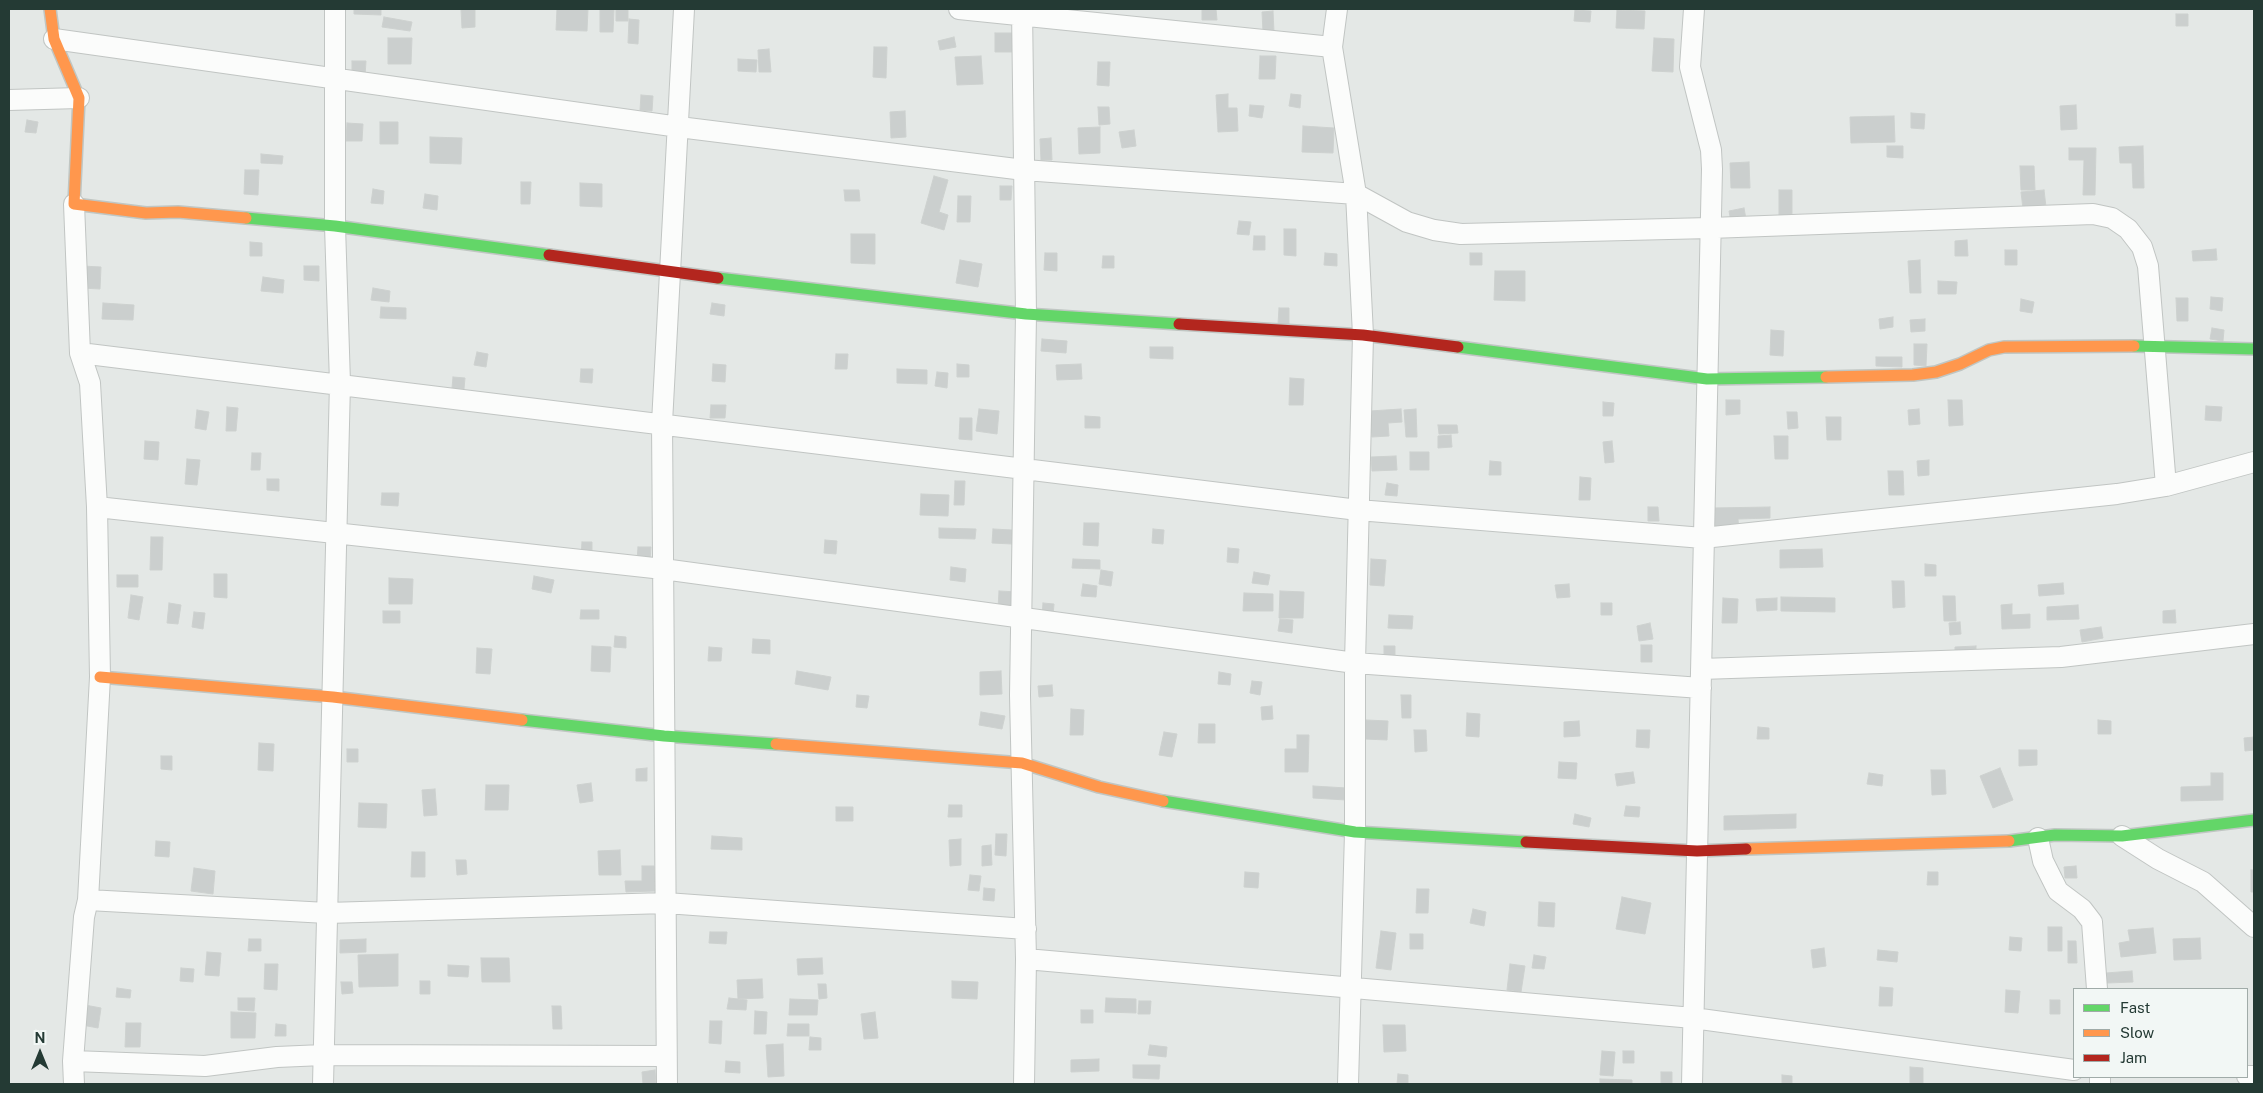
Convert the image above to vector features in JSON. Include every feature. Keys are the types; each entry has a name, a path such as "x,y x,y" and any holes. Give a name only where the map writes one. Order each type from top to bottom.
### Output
{"street":[{"path":"50,9 54,39 80,98 74,204 80,353 90,384 97,507 100,676 88,900 84,916 73,1061 74,1084"},
{"path":"323,1084 340,384 336,226 335,9"},
{"path":"667,1084 662,423 684,9"},
{"path":"959,9 1022,12 1332,46"},
{"path":"1337,9 1332,46 1356,194 1362,335 1355,663 1355,832 1348,1084"},
{"path":"1692,1084 1712,169 1711,150 1690,67 1694,9"},
{"path":"1022,12 1026,314 1021,616 1026,930 1024,1084"},
{"path":"54,39 679,127 1024,170 1356,194 1407,222 1434,230 1461,234 1710,228 2092,214 2112,218 2128,229 2142,247 2148,266 2166,486"},
{"path":"9,100 80,98"},
{"path":"74,204 146,213 178,212 336,226 669,272 1026,314 1362,335 1707,379 1913,376 1936,372 1960,364 1989,350 2004,347 2155,346 2254,349"},
{"path":"80,353 1358,510 1703,538 2117,494 2166,486 2254,462"},
{"path":"97,507 663,569 1021,616 1355,663 1701,678 2061,657 2254,634"},
{"path":"100,676 333,697 664,736 1022,763 1099,787 1185,806 1355,832 1697,852 2011,841 2055,835 2122,836 2254,820"},
{"path":"2122,836 2158,859 2204,882 2254,927"},
{"path":"2038,838 2043,862 2058,891 2082,909 2092,922 2097,988"},
{"path":"88,900 327,913 666,903 1026,930"},
{"path":"1026,959 1694,1018 2073,1070"},
{"path":"73,1061 205,1066 277,1057 323,1055 666,1056"}],"building":[{"path":"354,9 381,9 381,15 354,14"},
{"path":"461,9 475,9 475,27 462,28"},
{"path":"557,9 588,9 587,31 556,30"},
{"path":"600,9 614,9 613,32 600,32"},
{"path":"616,9 628,9 628,21 616,21"},
{"path":"1202,9 1216,9 1217,20 1202,20"},
{"path":"1575,10 1591,11 1590,22 1574,21"},
{"path":"1617,10 1645,11 1644,29 1616,28"},
{"path":"1273,11 1274,32 1263,32 1262,12"},
{"path":"2176,14 2188,14 2188,26 2176,26"},
{"path":"384,17 412,22 410,31 382,27"},
{"path":"629,19 639,20 638,44 628,43"},
{"path":"995,33 1016,33 1016,52 995,52"},
{"path":"954,37 956,47 940,50 938,41"},
{"path":"388,38 412,38 411,64 388,64"},
{"path":"1654,38 1674,39 1673,72 1652,71"},
{"path":"874,47 887,47 886,78 873,77"},
{"path":"769,49 771,72 759,72 758,50"},
{"path":"981,56 983,84 957,85 955,57"},
{"path":"1260,56 1276,56 1275,79 1259,79"},
{"path":"738,59 757,60 756,72 738,71"},
{"path":"352,61 366,61 365,76 352,76"},
{"path":"1098,62 1110,62 1109,86 1097,85"},
{"path":"1228,94 1228,108 1237,108 1238,131 1218,132 1216,95"},
{"path":"1291,94 1301,95 1300,108 1289,106"},
{"path":"641,95 653,96 652,111 640,110"},
{"path":"1250,105 1264,106 1262,118 1249,116"},
{"path":"2076,105 2077,129 2061,130 2060,106"},
{"path":"1098,107 1109,107 1110,124 1099,125"},
{"path":"905,111 906,137 891,138 890,112"},
{"path":"1911,113 1925,114 1924,129 1911,128"},
{"path":"1894,116 1895,142 1851,143 1850,117"},
{"path":"27,120 38,122 36,133 25,132"},
{"path":"380,122 398,122 398,144 380,144"},
{"path":"347,123 363,124 362,141 346,141"},
{"path":"1303,126 1334,128 1333,153 1302,152"},
{"path":"1100,127 1100,153 1079,154 1078,128"},
{"path":"1134,130 1136,146 1122,148 1119,132"},
{"path":"430,137 462,138 461,164 430,163"},
{"path":"1051,138 1052,160 1041,160 1040,139"},
{"path":"1887,146 1903,146 1903,158 1887,157"},
{"path":"2143,146 2144,188 2133,188 2132,163 2120,163 2119,147"},
{"path":"2069,148 2096,148 2095,195 2083,195 2084,160 2069,160"},
{"path":"261,154 283,156 282,164 261,163"},
{"path":"1749,162 1750,188 1731,188 1730,163"},
{"path":"2020,166 2034,166 2035,190 2021,190"},
{"path":"245,170 259,170 258,195 244,194"},
{"path":"934,176 948,180 939,212 948,215 944,230 921,223"},
{"path":"521,182 531,182 530,204 521,204"},
{"path":"580,183 602,184 602,207 580,206"},
{"path":"1000,186 1012,186 1011,200 1000,200"},
{"path":"373,189 384,191 383,204 371,203"},
{"path":"844,190 859,190 860,201 845,201"},
{"path":"1779,190 1792,190 1792,221 1779,222"},
{"path":"2044,190 2046,207 2023,209 2021,192"},
{"path":"425,194 438,196 437,210 423,208"},
{"path":"958,196 971,196 970,222 957,222"},
{"path":"1744,208 1746,219 1731,222 1729,211"},
{"path":"1239,221 1251,222 1249,235 1237,234"},
{"path":"1284,229 1296,229 1296,256 1284,255"},
{"path":"851,234 875,234 875,264 851,263"},
{"path":"1254,236 1265,236 1265,250 1253,250"},
{"path":"1967,240 1968,256 1955,256 1955,241"},
{"path":"250,242 262,243 262,256 250,256"},
{"path":"2216,249 2217,260 2193,261 2192,251"},
{"path":"2005,250 2017,250 2017,265 2005,265"},
{"path":"1045,253 1057,253 1057,271 1044,270"},
{"path":"1325,253 1337,254 1337,266 1324,265"},
{"path":"1470,253 1482,253 1482,265 1470,265"},
{"path":"1103,256 1114,256 1114,268 1102,268"},
{"path":"960,260 982,264 978,287 956,283"},
{"path":"1920,260 1921,293 1910,293 1908,261"},
{"path":"82,266 101,267 100,289 81,288"},
{"path":"304,266 319,266 319,281 304,280"},
{"path":"1495,271 1525,271 1525,301 1494,300"},
{"path":"263,277 284,280 283,293 261,291"},
{"path":"1938,281 1957,282 1956,294 1938,294"},
{"path":"373,288 390,291 389,302 371,300"},
{"path":"2211,297 2223,298 2222,311 2210,309"},
{"path":"2176,298 2188,298 2188,321 2177,321"},
{"path":"2021,299 2034,302 2032,313 2020,311"},
{"path":"103,303 134,305 133,320 102,319"},
{"path":"712,303 725,305 724,316 710,314"},
{"path":"381,307 406,308 406,319 380,318"},
{"path":"1279,308 1289,308 1289,324 1278,324"},
{"path":"1893,317 1893,327 1880,329 1879,319"},
{"path":"1925,319 1925,331 1911,332 1910,320"},
{"path":"2212,328 2224,330 2223,341 2210,339"},
{"path":"1771,330 1784,331 1783,356 1770,355"},
{"path":"1042,339 1067,341 1066,353 1041,351"},
{"path":"1914,344 1927,344 1926,366 1914,365"},
{"path":"1150,347 1173,347 1173,359 1150,358"},
{"path":"477,352 488,354 486,367 474,365"},
{"path":"836,354 848,354 847,369 835,369"},
{"path":"1876,357 1902,357 1902,367 1876,366"},
{"path":"713,364 726,365 725,382 712,381"},
{"path":"957,364 969,365 969,377 957,377"},
{"path":"1081,364 1082,379 1057,380 1056,365"},
{"path":"581,369 593,369 592,383 580,382"},
{"path":"897,369 927,370 927,384 897,383"},
{"path":"937,372 948,373 947,388 935,386"},
{"path":"453,377 465,378 464,389 452,388"},
{"path":"1290,378 1304,379 1303,405 1289,405"},
{"path":"1726,400 1740,400 1740,414 1726,415"},
{"path":"1948,400 1962,400 1963,425 1949,426"},
{"path":"1603,402 1614,403 1613,416 1603,416"},
{"path":"711,405 726,405 725,418 710,418"},
{"path":"2206,406 2222,407 2221,421 2205,420"},
{"path":"227,407 238,408 236,431 226,431"},
{"path":"979,409 999,411 997,434 976,431"},
{"path":"1401,409 1402,422 1388,423 1389,436 1372,437 1370,411"},
{"path":"1416,409 1417,437 1406,437 1404,410"},
{"path":"1919,409 1920,424 1909,425 1908,410"},
{"path":"197,410 209,412 206,430 195,428"},
{"path":"1787,412 1797,412 1798,428 1788,429"},
{"path":"1085,416 1100,417 1100,428 1085,428"},
{"path":"1826,417 1841,417 1841,440 1827,440"},
{"path":"960,418 972,418 972,440 959,439"},
{"path":"1438,425 1457,425 1458,433 1439,434"},
{"path":"1451,435 1452,447 1438,448 1438,436"},
{"path":"1774,436 1788,436 1788,459 1775,459"},
{"path":"145,441 159,442 158,460 144,459"},
{"path":"1612,441 1614,462 1605,463 1603,442"},
{"path":"1410,452 1429,452 1429,470 1410,470"},
{"path":"252,453 261,453 260,470 251,470"},
{"path":"1396,456 1397,470 1372,471 1371,457"},
{"path":"187,459 200,460 197,485 185,484"},
{"path":"1929,460 1929,475 1918,476 1917,461"},
{"path":"1490,461 1501,462 1501,475 1489,475"},
{"path":"1888,471 1903,471 1904,495 1889,495"},
{"path":"1580,477 1591,478 1590,500 1579,500"},
{"path":"267,479 279,479 279,491 267,490"},
{"path":"955,481 965,481 964,505 954,505"},
{"path":"1387,483 1398,485 1397,496 1385,495"},
{"path":"382,493 399,493 398,506 381,505"},
{"path":"921,494 949,495 948,516 920,515"},
{"path":"1648,507 1658,507 1659,521 1648,521"},
{"path":"1770,507 1770,518 1738,519 1739,531 1712,531 1712,508"},
{"path":"1084,523 1099,523 1098,546 1083,545"},
{"path":"939,528 976,529 975,539 939,538"},
{"path":"993,529 1012,530 1012,544 992,543"},
{"path":"1153,529 1164,530 1163,544 1152,543"},
{"path":"151,537 163,537 162,570 150,570"},
{"path":"825,540 837,541 836,554 824,553"},
{"path":"582,542 592,542 592,557 581,556"},
{"path":"638,547 651,547 650,560 637,560"},
{"path":"1228,548 1239,549 1238,563 1227,562"},
{"path":"1822,549 1823,567 1780,568 1780,550"},
{"path":"1073,559 1100,560 1100,569 1072,568"},
{"path":"1371,559 1386,560 1384,586 1370,585"},
{"path":"1925,564 1936,565 1936,576 1925,576"},
{"path":"951,567 966,569 965,582 950,580"},
{"path":"1101,570 1113,572 1111,586 1099,584"},
{"path":"1254,572 1270,575 1268,585 1252,583"},
{"path":"214,574 227,574 227,598 214,597"},
{"path":"117,575 138,575 138,587 117,587"},
{"path":"534,576 554,580 551,593 532,589"},
{"path":"389,578 413,579 412,604 389,604"},
{"path":"1892,581 1904,581 1905,607 1893,608"},
{"path":"2063,583 2064,594 2039,596 2038,585"},
{"path":"1083,584 1097,586 1096,597 1081,596"},
{"path":"1569,584 1570,597 1557,598 1555,585"},
{"path":"999,591 1018,592 1017,610 998,609"},
{"path":"1280,591 1304,592 1303,618 1279,618"},
{"path":"1244,593 1273,594 1273,611 1243,611"},
{"path":"131,595 143,597 139,620 128,618"},
{"path":"1943,596 1955,596 1956,621 1944,621"},
{"path":"1781,597 1835,598 1835,612 1781,611"},
{"path":"1723,598 1738,599 1737,623 1722,623"},
{"path":"1777,598 1777,610 1757,611 1756,599"},
{"path":"169,603 181,605 178,624 167,623"},
{"path":"1043,603 1054,604 1053,616 1042,615"},
{"path":"1601,603 1612,603 1612,615 1601,615"},
{"path":"2012,604 2012,615 2030,614 2030,628 2002,629 2001,605"},
{"path":"2078,605 2079,619 2047,620 2047,607"},
{"path":"581,610 599,610 599,619 580,619"},
{"path":"2175,610 2176,623 2163,623 2163,611"},
{"path":"383,611 400,611 400,623 383,623"},
{"path":"194,612 205,613 203,629 192,627"},
{"path":"1389,615 1413,616 1412,629 1388,628"},
{"path":"1280,619 1293,620 1292,633 1278,631"},
{"path":"1960,622 1961,634 1950,635 1949,623"},
{"path":"1650,623 1653,639 1639,641 1637,626"},
{"path":"2101,627 2103,638 2082,642 2080,630"},
{"path":"615,636 626,637 626,648 614,647"},
{"path":"753,639 770,640 770,654 752,653"},
{"path":"1641,645 1652,645 1652,662 1641,662"},
{"path":"592,646 611,647 610,672 591,671"},
{"path":"1384,646 1395,646 1395,658 1384,658"},
{"path":"1976,646 1976,659 1955,660 1955,647"},
{"path":"709,647 722,648 721,661 708,661"},
{"path":"477,648 492,649 490,674 476,673"},
{"path":"797,671 831,677 828,690 795,684"},
{"path":"1001,671 1002,694 980,695 980,672"},
{"path":"1219,672 1231,674 1230,685 1218,684"},
{"path":"1252,681 1262,682 1260,695 1250,693"},
{"path":"1052,685 1053,696 1039,697 1038,686"},
{"path":"857,695 869,696 867,708 856,707"},
{"path":"1401,695 1411,695 1411,718 1402,718"},
{"path":"1272,706 1273,719 1262,720 1261,707"},
{"path":"1071,709 1084,710 1083,735 1070,735"},
{"path":"981,712 1005,716 1002,729 979,725"},
{"path":"1467,713 1480,714 1479,737 1466,736"},
{"path":"1366,720 1388,721 1387,740 1365,739"},
{"path":"2098,720 2111,721 2111,734 2098,734"},
{"path":"1579,721 1580,736 1564,737 1564,722"},
{"path":"1199,724 1215,724 1215,743 1198,743"},
{"path":"1758,727 1769,728 1769,739 1757,739"},
{"path":"1414,730 1426,730 1427,751 1415,752"},
{"path":"1637,730 1650,730 1649,748 1636,747"},
{"path":"1164,732 1177,734 1172,757 1159,755"},
{"path":"1297,735 1309,735 1308,772 1285,772 1285,749 1297,749"},
{"path":"2254,737 2254,750 2245,751 2244,738"},
{"path":"259,743 274,744 273,771 258,770"},
{"path":"347,749 358,749 358,762 347,762"},
{"path":"2019,750 2037,750 2037,765 2019,766"},
{"path":"161,756 172,756 172,770 161,769"},
{"path":"1559,762 1577,763 1576,779 1558,778"},
{"path":"647,768 647,781 636,781 636,769"},
{"path":"2000,768 2013,800 1993,808 1980,776"},
{"path":"1931,770 1945,770 1946,794 1932,795"},
{"path":"1633,772 1635,783 1617,786 1615,774"},
{"path":"1869,773 1883,775 1882,786 1867,784"},
{"path":"2211,773 2223,773 2223,800 2181,801 2181,787 2211,786"},
{"path":"591,783 593,801 580,803 577,785"},
{"path":"486,785 509,785 508,810 485,810"},
{"path":"1313,786 1347,788 1346,800 1313,798"},
{"path":"435,789 437,815 424,816 422,790"},
{"path":"359,803 387,804 386,828 358,827"},
{"path":"949,805 962,805 962,817 948,817"},
{"path":"1626,806 1640,807 1639,817 1624,816"},
{"path":"836,807 853,807 853,821 836,821"},
{"path":"1575,814 1591,818 1589,827 1573,824"},
{"path":"1796,814 1796,828 1724,830 1724,816"},
{"path":"996,834 1007,834 1006,856 995,855"},
{"path":"712,836 742,838 742,850 711,849"},
{"path":"961,839 961,865 950,866 949,840"},
{"path":"156,841 170,842 169,857 155,856"},
{"path":"991,845 992,865 982,866 982,846"},
{"path":"620,850 621,875 599,875 598,851"},
{"path":"412,852 425,852 425,877 411,877"},
{"path":"456,860 466,860 467,874 457,875"},
{"path":"642,866 654,866 655,891 626,892 625,881 642,881"},
{"path":"2076,866 2077,878 2065,878 2064,867"},
{"path":"194,868 215,871 213,894 191,891"},
{"path":"2251,870 2254,870 2254,892 2251,892"},
{"path":"1245,872 1259,873 1258,888 1244,887"},
{"path":"1928,872 1938,872 1938,885 1927,885"},
{"path":"970,875 981,876 979,891 968,890"},
{"path":"984,888 995,889 994,901 983,900"},
{"path":"1417,889 1429,889 1428,913 1416,913"},
{"path":"1622,897 1651,903 1645,934 1616,929"},
{"path":"1539,902 1555,903 1554,927 1538,926"},
{"path":"1473,909 1486,912 1484,926 1470,923"},
{"path":"2048,927 2062,927 2062,951 2048,951"},
{"path":"2153,928 2156,953 2121,957 2119,943 2130,941 2128,930"},
{"path":"1381,931 1396,933 1391,970 1376,968"},
{"path":"710,932 727,932 726,944 709,943"},
{"path":"1410,934 1423,934 1423,949 1410,949"},
{"path":"2010,937 2022,938 2021,951 2009,950"},
{"path":"2200,938 2201,959 2174,960 2173,939"},
{"path":"249,939 261,939 261,951 248,951"},
{"path":"366,939 366,952 340,953 340,940"},
{"path":"2068,941 2076,941 2077,963 2068,963"},
{"path":"1824,948 1826,966 1813,968 1811,950"},
{"path":"1878,950 1898,952 1897,962 1877,960"},
{"path":"207,952 221,953 219,976 205,975"},
{"path":"398,954 398,986 359,987 358,955"},
{"path":"1534,955 1546,957 1544,969 1532,968"},
{"path":"481,958 509,958 510,982 482,982"},
{"path":"822,958 823,974 798,975 797,959"},
{"path":"265,964 278,964 277,990 264,989"},
{"path":"1510,964 1525,966 1521,992 1507,990"},
{"path":"448,965 469,966 468,977 448,976"},
{"path":"181,968 194,969 193,982 180,981"},
{"path":"2132,971 2133,982 2107,983 2106,973"},
{"path":"762,979 763,998 738,999 737,980"},
{"path":"420,981 430,981 430,994 420,994"},
{"path":"952,981 978,982 977,999 952,998"},
{"path":"341,982 352,982 353,993 342,994"},
{"path":"818,984 826,984 827,998 819,999"},
{"path":"1880,987 1893,988 1892,1006 1879,1006"},
{"path":"117,988 131,990 130,998 116,997"},
{"path":"2006,990 2020,991 2018,1013 2005,1012"},
{"path":"238,998 255,998 254,1011 238,1010"},
{"path":"729,998 747,1000 746,1010 727,1009"},
{"path":"1106,998 1136,999 1136,1013 1105,1012"},
{"path":"790,999 818,1000 817,1015 789,1015"},
{"path":"2050,1000 2060,1000 2060,1014 2050,1014"},
{"path":"1139,1001 1151,1001 1150,1014 1138,1014"},
{"path":"85,1005 101,1008 98,1028 82,1025"},
{"path":"552,1006 561,1006 562,1029 553,1029"},
{"path":"1081,1010 1093,1010 1093,1023 1081,1023"},
{"path":"755,1011 767,1012 766,1034 754,1034"},
{"path":"231,1012 256,1013 255,1038 231,1038"},
{"path":"875,1012 878,1038 864,1039 861,1014"},
{"path":"710,1021 722,1021 721,1044 709,1043"},
{"path":"126,1023 141,1023 140,1047 125,1047"},
{"path":"276,1024 286,1025 286,1036 275,1036"},
{"path":"788,1024 809,1024 809,1036 787,1036"},
{"path":"1383,1025 1405,1025 1406,1051 1384,1052"},
{"path":"810,1037 821,1038 821,1050 809,1050"},
{"path":"783,1044 784,1076 768,1077 766,1045"},
{"path":"1150,1045 1167,1047 1166,1057 1148,1055"},
{"path":"1602,1051 1615,1052 1613,1076 1600,1075"},
{"path":"1623,1051 1634,1051 1634,1063 1623,1063"},
{"path":"1099,1059 1099,1071 1071,1072 1071,1060"},
{"path":"726,1061 740,1062 740,1073 725,1072"},
{"path":"1133,1065 1160,1065 1159,1079 1133,1078"},
{"path":"1910,1067 1923,1068 1923,1084 1910,1084"},
{"path":"655,1070 656,1084 643,1084 642,1072"},
{"path":"1661,1072 1672,1072 1672,1084 1661,1084"},
{"path":"1398,1074 1408,1075 1408,1084 1397,1084"},
{"path":"1782,1075 1792,1076 1792,1084 1782,1084"},
{"path":"1600,1079 1632,1080 1632,1084 1600,1084"}],"traffic: fast":[{"path":"246,218 335,226 549,255"},
{"path":"718,278 1026,314 1179,324"},
{"path":"2134,346 2254,349"},
{"path":"1458,347 1707,379 1826,377"},
{"path":"522,720 664,736 776,744"},
{"path":"1163,801 1355,832 1526,842"},
{"path":"2009,841 2055,835 2122,836 2254,820"}],"traffic: slow":[{"path":"50,9 54,39 79,98 74,204 146,213 178,212 246,218"},
{"path":"1826,377 1913,375 1936,372 1960,364 1989,350 2004,347 2134,346"},
{"path":"100,677 333,697 522,720"},
{"path":"776,744 1022,763 1099,787 1163,801"},
{"path":"1746,849 2009,841"}],"traffic: jam":[{"path":"549,255 718,278"},
{"path":"1179,324 1363,335 1458,347"},
{"path":"1526,842 1697,851 1746,849"}]}
